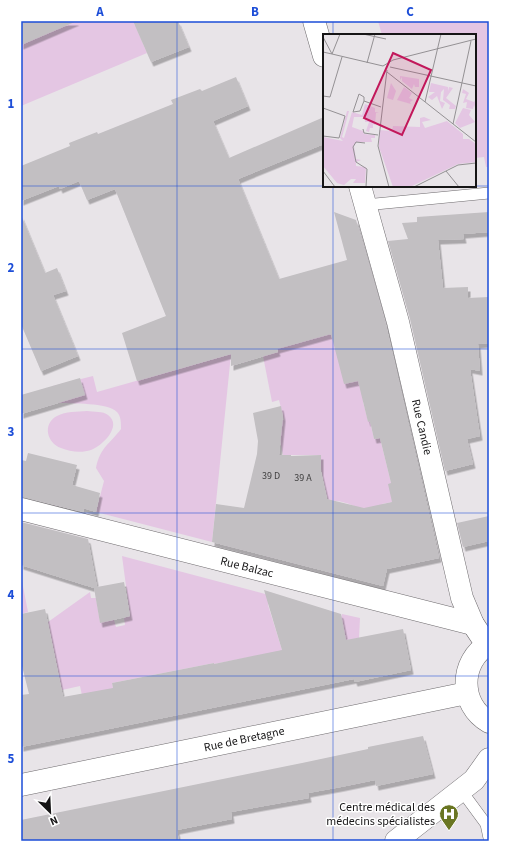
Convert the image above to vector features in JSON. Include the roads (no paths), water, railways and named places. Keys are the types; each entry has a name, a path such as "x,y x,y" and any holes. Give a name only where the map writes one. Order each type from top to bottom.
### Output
{"street":[{"path":"314,21 323,52"},
{"name":"Rue Candie","path":"363,195 398,322 462,598 473,624 488,645"},
{"name":"Rue Balzac","path":"21,509 473,624"},
{"path":"488,645 475,656 468,670 466,685 467,693 477,712 489,722"},
{"name":"Rue de Bretagne","path":"21,785 467,693"},
{"path":"396,841 474,780 489,759"}],"lane":[{"name":"Rue Candie","path":"363,195 489,193"},
{"path":"461,790 486,824 489,838"}],"place":[{"name":"Centre médical des médecins spécialistes","path":"449,831"}]}
